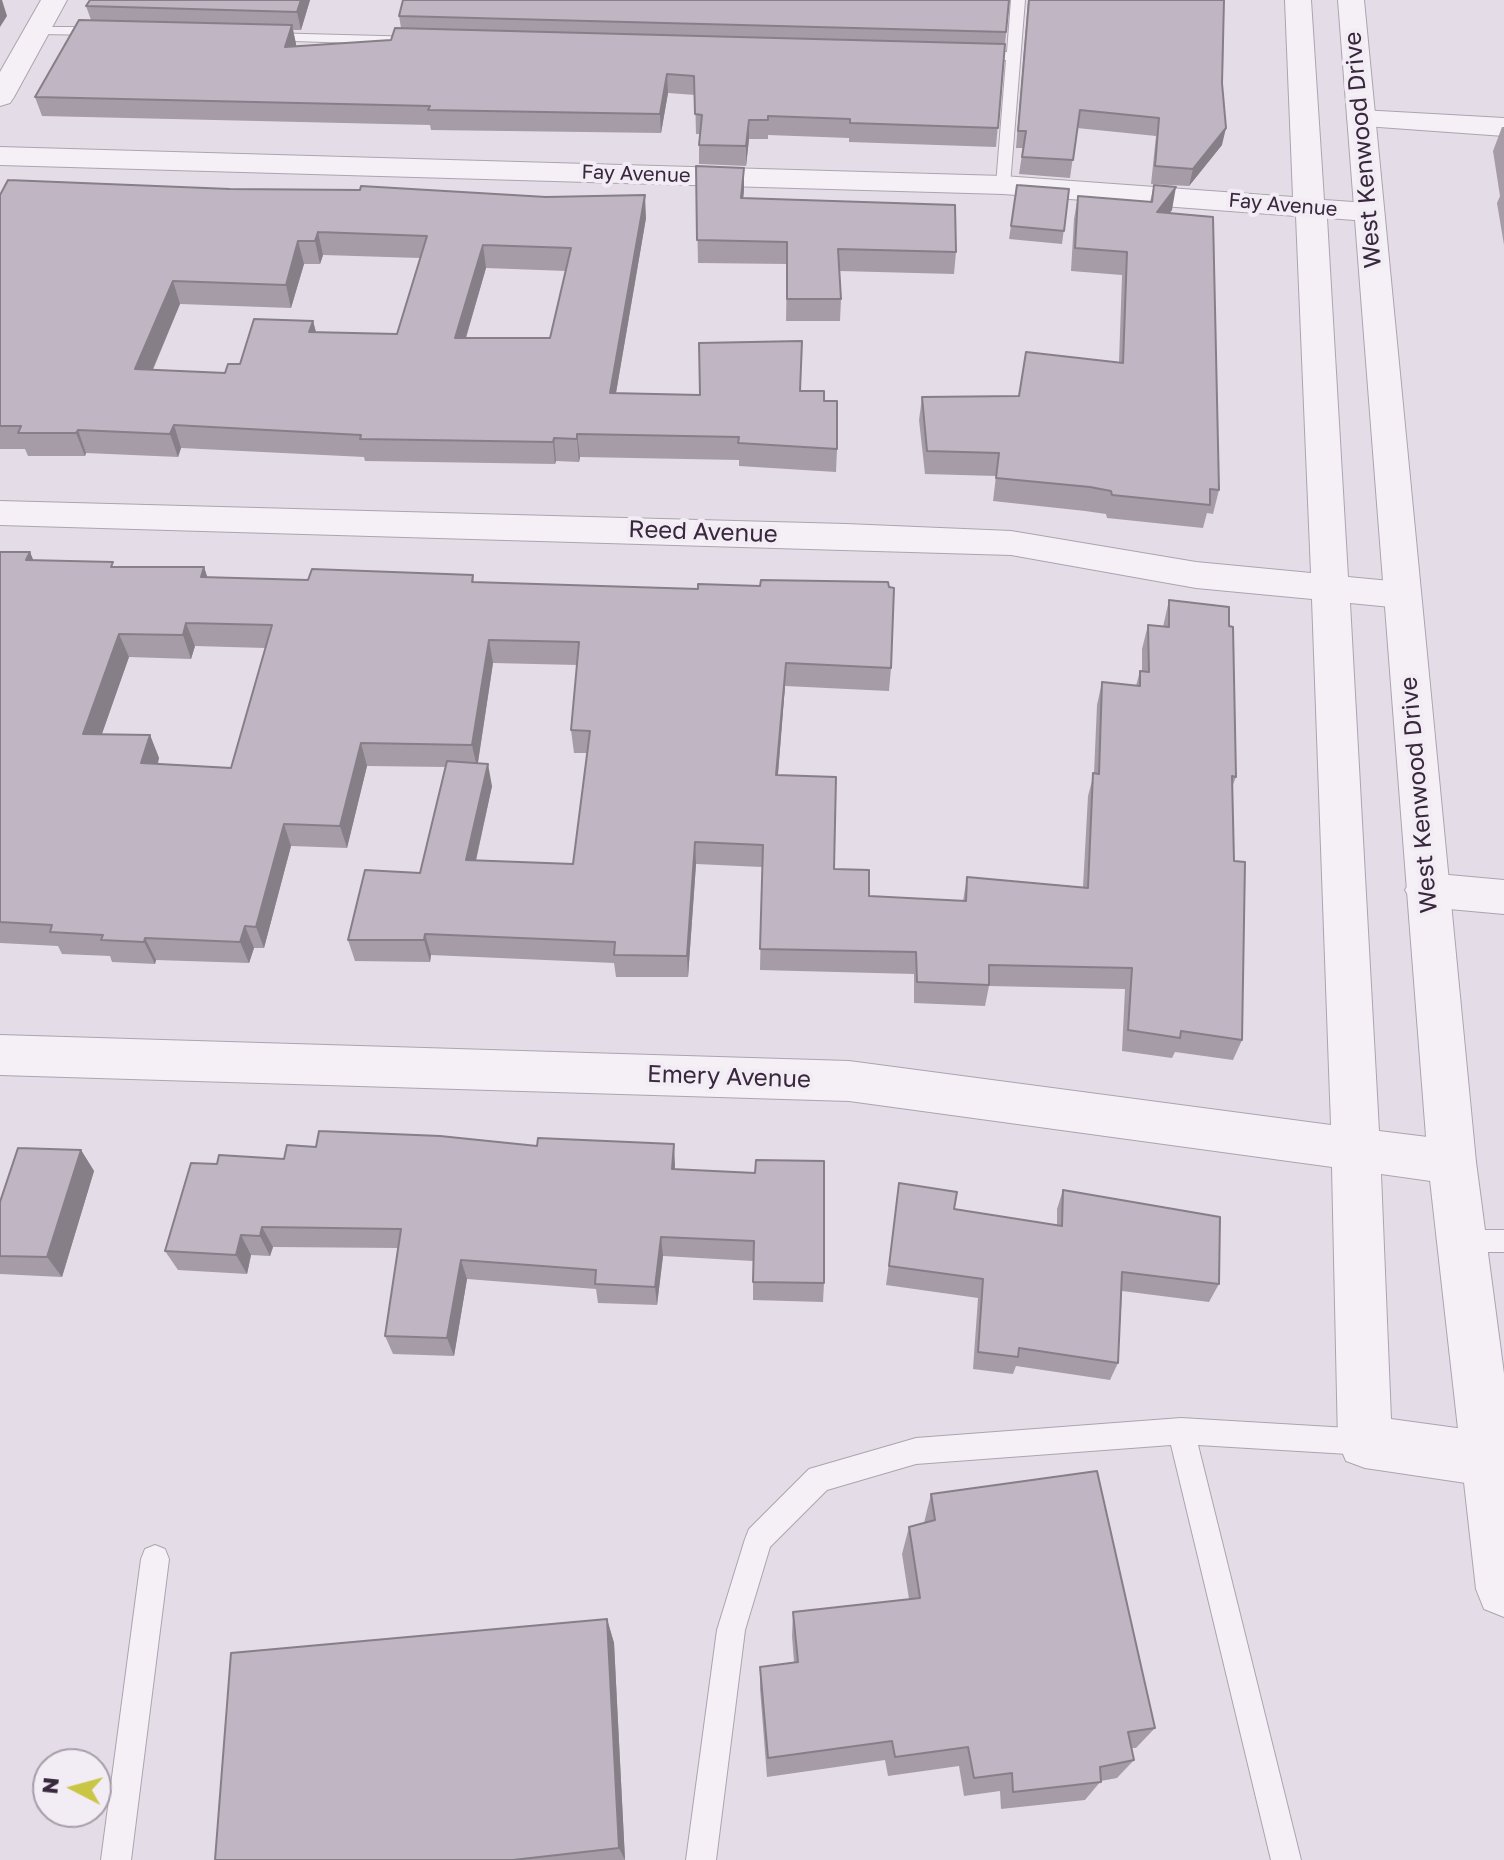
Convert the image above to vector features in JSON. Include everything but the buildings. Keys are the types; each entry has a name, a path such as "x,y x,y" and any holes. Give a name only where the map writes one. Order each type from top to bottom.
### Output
{"street":[{"path":"0,97 54,0"},
{"path":"1298,0 1329,587 1365,1442 1486,1459"},
{"name":"West Kenwood Drive","path":"1351,0 1452,1162 1482,1241 1486,1459 1498,1521 1504,1589"},
{"path":"1361,119 1504,127"},
{"name":"Fay Avenue","path":"0,156 1003,185 1368,212"},
{"name":"Reed Avenue","path":"0,513 1011,543 1196,575 1401,595"},
{"path":"1427,890 1504,897"},
{"name":"Emery Avenue","path":"0,1055 849,1081 1452,1162"}],"lane":[{"path":"1003,185 1018,0"},
{"path":"39,30 117,32"},
{"path":"252,36 438,41"},
{"path":"966,54 1013,56"},
{"path":"1181,1431 1286,1860"},
{"path":"701,1860 731,1630 759,1539 819,1479 916,1451 1181,1431 1365,1442"},
{"path":"116,1860 155,1559"}]}
